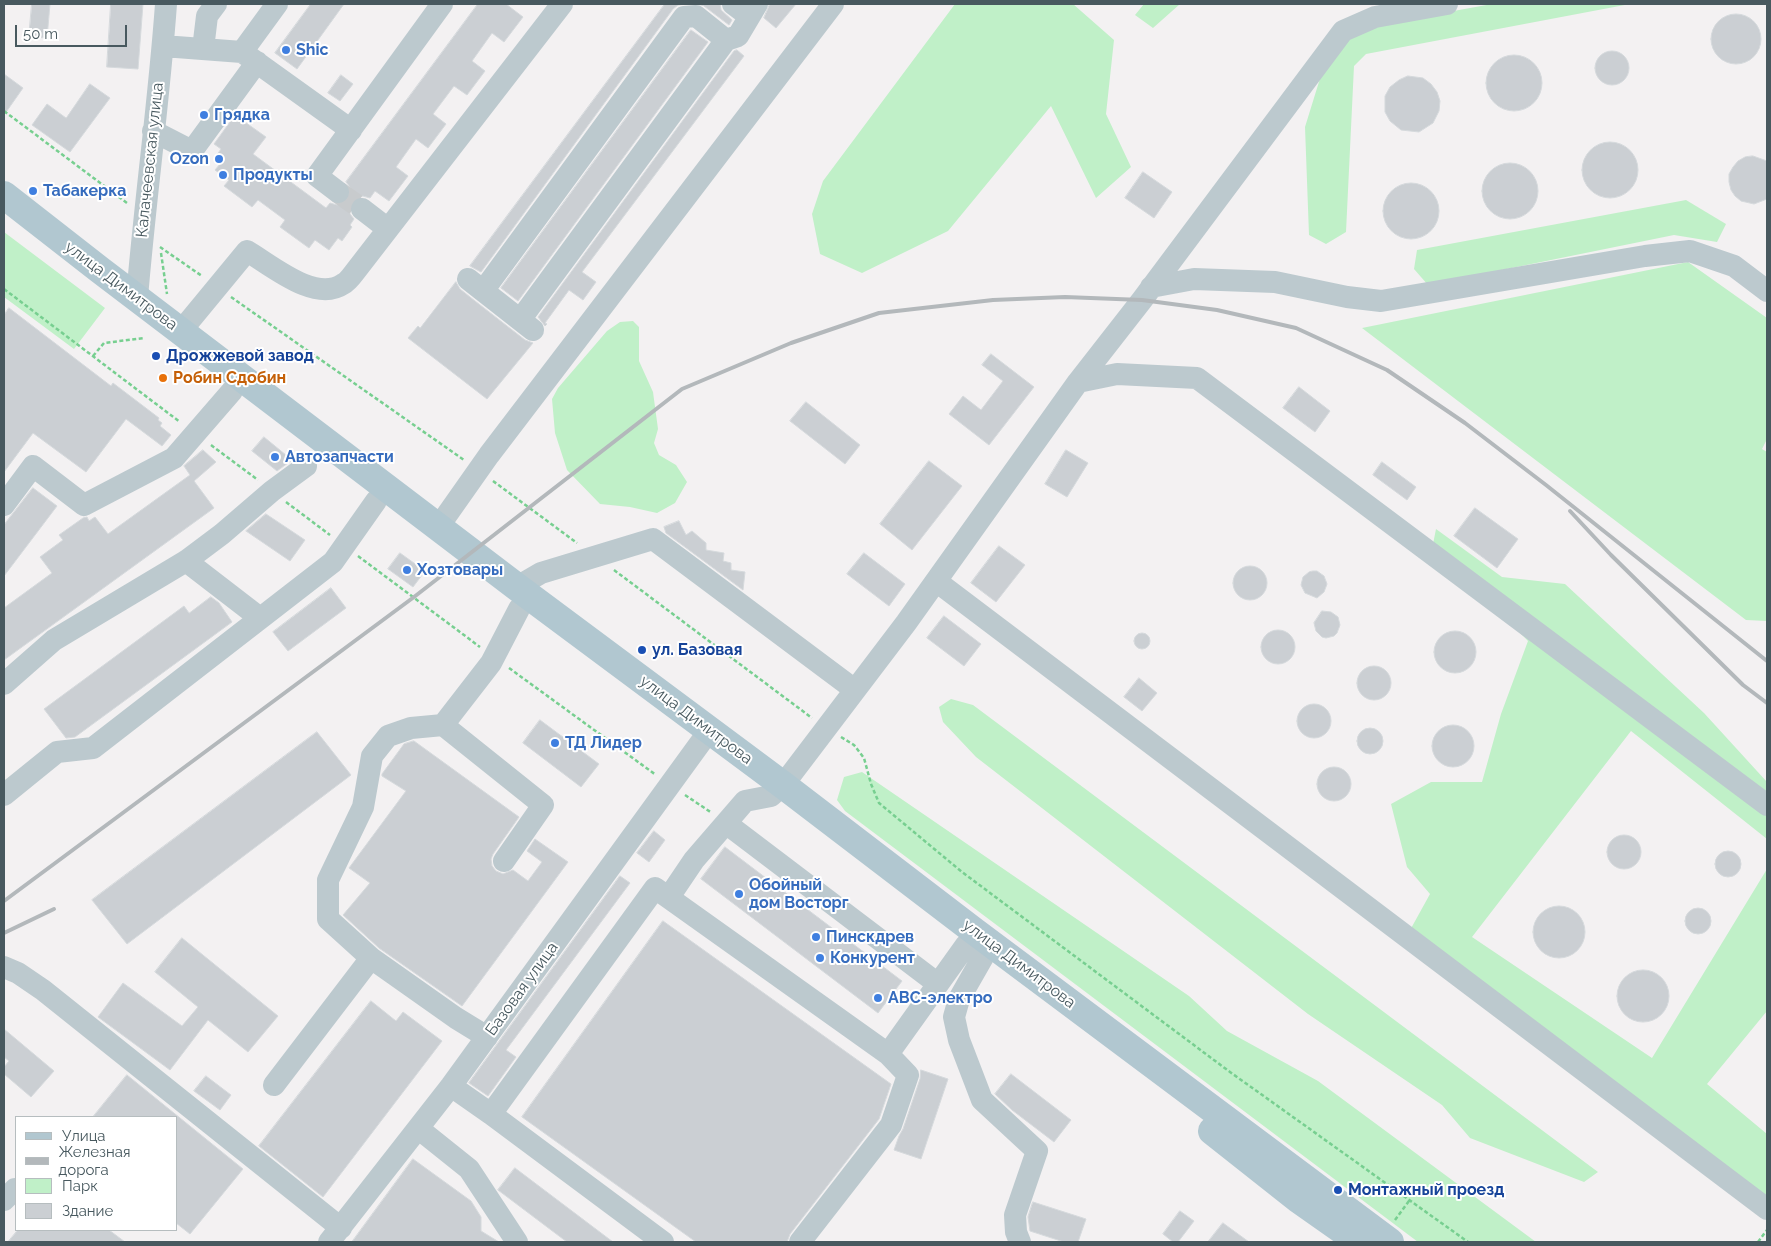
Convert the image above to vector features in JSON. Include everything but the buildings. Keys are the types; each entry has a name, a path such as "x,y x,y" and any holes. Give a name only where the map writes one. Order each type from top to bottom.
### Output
{"main road":[{"name":"улица Димитрова","path":"4,195 232,391 376,500 459,562 518,598 777,790 1390,1234"},
{"name":"улица Димитрова","path":"4,219 132,306 181,331 439,526 518,598"},
{"name":"улица Димитрова","path":"777,790 975,951 1128,1065 1298,1199 1359,1242"}],"street":[{"name":"Калачеевская улица","path":"132,306 144,215 166,4"},
{"path":"203,49 208,16 216,4"},
{"path":"153,131 192,151 250,57 277,4"},
{"path":"338,192 317,176 442,4"},
{"path":"181,331 247,251 302,285 317,290 331,289 343,285 562,4"},
{"path":"439,526 489,454 833,4"},
{"path":"669,897 694,860 745,801 777,790 855,690 936,581 1078,382 1151,288 1343,31 1375,17 1448,4"},
{"path":"726,40 696,16 684,17 475,285 526,325 726,40 738,36 746,8"},
{"path":"163,46 203,49 250,57 351,130"},
{"path":"362,209 388,229"},
{"path":"1151,288 1194,280 1275,282 1347,297 1381,301 1645,256 1690,251 1734,266 1767,291"},
{"path":"1078,382 1117,374 1198,378 1767,805"},
{"path":"4,505 33,466 84,506 174,458 232,391"},
{"path":"4,684 54,640 186,561 222,534 272,491 306,466"},
{"path":"8,782 57,752 93,748 332,562 376,500"},
{"path":"487,1037 456,1018 371,958 328,919 328,880 362,807 372,756 388,736 411,728 442,724 494,658 518,598 541,573 653,539 855,690"},
{"path":"186,561 260,618"},
{"path":"936,581 1767,1209"},
{"path":"442,724 543,805 504,861"},
{"name":"Базовая улица","path":"335,1235 451,1086 705,737"},
{"path":"727,824 938,984"},
{"path":"492,1114 655,888 888,1054 908,1075 892,1125 800,1242"},
{"path":"888,1054 938,984 975,951"},
{"path":"975,951 954,1017 959,1040 982,1100 1037,1151 1015,1215 1016,1232 1020,1242"},
{"path":"274,1085 371,958"},
{"path":"4,967 18,973 42,990 335,1235"},
{"path":"451,1086 492,1114 663,1242"},
{"path":"419,1129 469,1169 517,1242"}],"path":[{"path":"4,111 144,215"},
{"path":"160,247 167,296"},
{"path":"4,289 494,658 727,824"},
{"path":"93,356 104,343 144,338"},
{"path":"1390,1234 1409,1201"},
{"path":"1758,1242 1767,1230"}],"green space":[{"path":"955,4 1073,4 1114,40 1106,114 1131,167 1096,198 1051,106 948,231 862,273 820,254 812,214 823,181"},
{"path":"1144,4 1180,4 1153,28 1135,15"},
{"path":"1492,4 1630,4 1366,54 1354,66 1346,232 1326,244 1309,235 1305,127 1322,72 1350,35 1393,22"},
{"path":"1686,200 1726,224 1717,242 1674,235 1428,285 1414,269 1417,250"},
{"path":"4,232 105,308 74,349 4,297"},
{"path":"1688,262 1767,318 1767,439 1762,449 1767,452 1767,621 1746,620 1362,328"},
{"path":"633,321 639,327 639,361 653,392 658,429 654,443 659,455 676,465 687,482 675,503 657,513 630,507 600,504 567,470 555,433 552,399 558,388 607,331 620,322"},
{"path":"1436,529 1502,577 1565,584 1704,713 1767,782 1767,839 1631,731 1472,937 1652,1058 1767,869 1767,1011 1707,1084 1767,1134 1767,1200 1409,932 1430,894 1407,867 1391,804 1431,782 1482,782 1501,714 1528,641 1433,544"},
{"path":"951,699 973,705 1598,1172 1584,1182 1470,1138 1442,1105 1308,1014 976,757 943,722 939,707"},
{"path":"862,772 1189,996 1227,1031 1318,1081 1536,1242 1418,1242 845,811 837,800 844,777"}],"tunnel":[{"path":"338,192 362,209"}],"railway":[{"path":"4,901 414,597 682,389 791,343 879,313 993,300 1065,297 1142,300 1217,310 1296,328 1387,370 1465,423 1767,661"},
{"path":"1570,511 1611,555 1743,685 1767,703"},
{"path":"4,933 54,909"}],"place":[{"name":"Shic","path":"286,50"},
{"name":"Грядка","path":"204,115"},
{"name":"Ozon","path":"219,159"},
{"name":"Продукты","path":"223,175"},
{"name":"Табакерка","path":"33,191"},
{"name":"Дрожжевой завод","path":"156,356"},
{"name":"Робин Сдобин","path":"163,378"},
{"name":"Автозапчасти","path":"275,457"},
{"name":"Хозтовары","path":"407,570"},
{"name":"ул. Базовая","path":"642,650"},
{"name":"ТД Лидер","path":"555,743"},
{"name":"Обойный дом Восторг","path":"739,894"},
{"name":"Пинскдрев","path":"816,937"},
{"name":"Конкурент","path":"820,958"},
{"name":"АВС-электро","path":"878,998"},
{"name":"Монтажный проезд","path":"1338,1190"}]}
